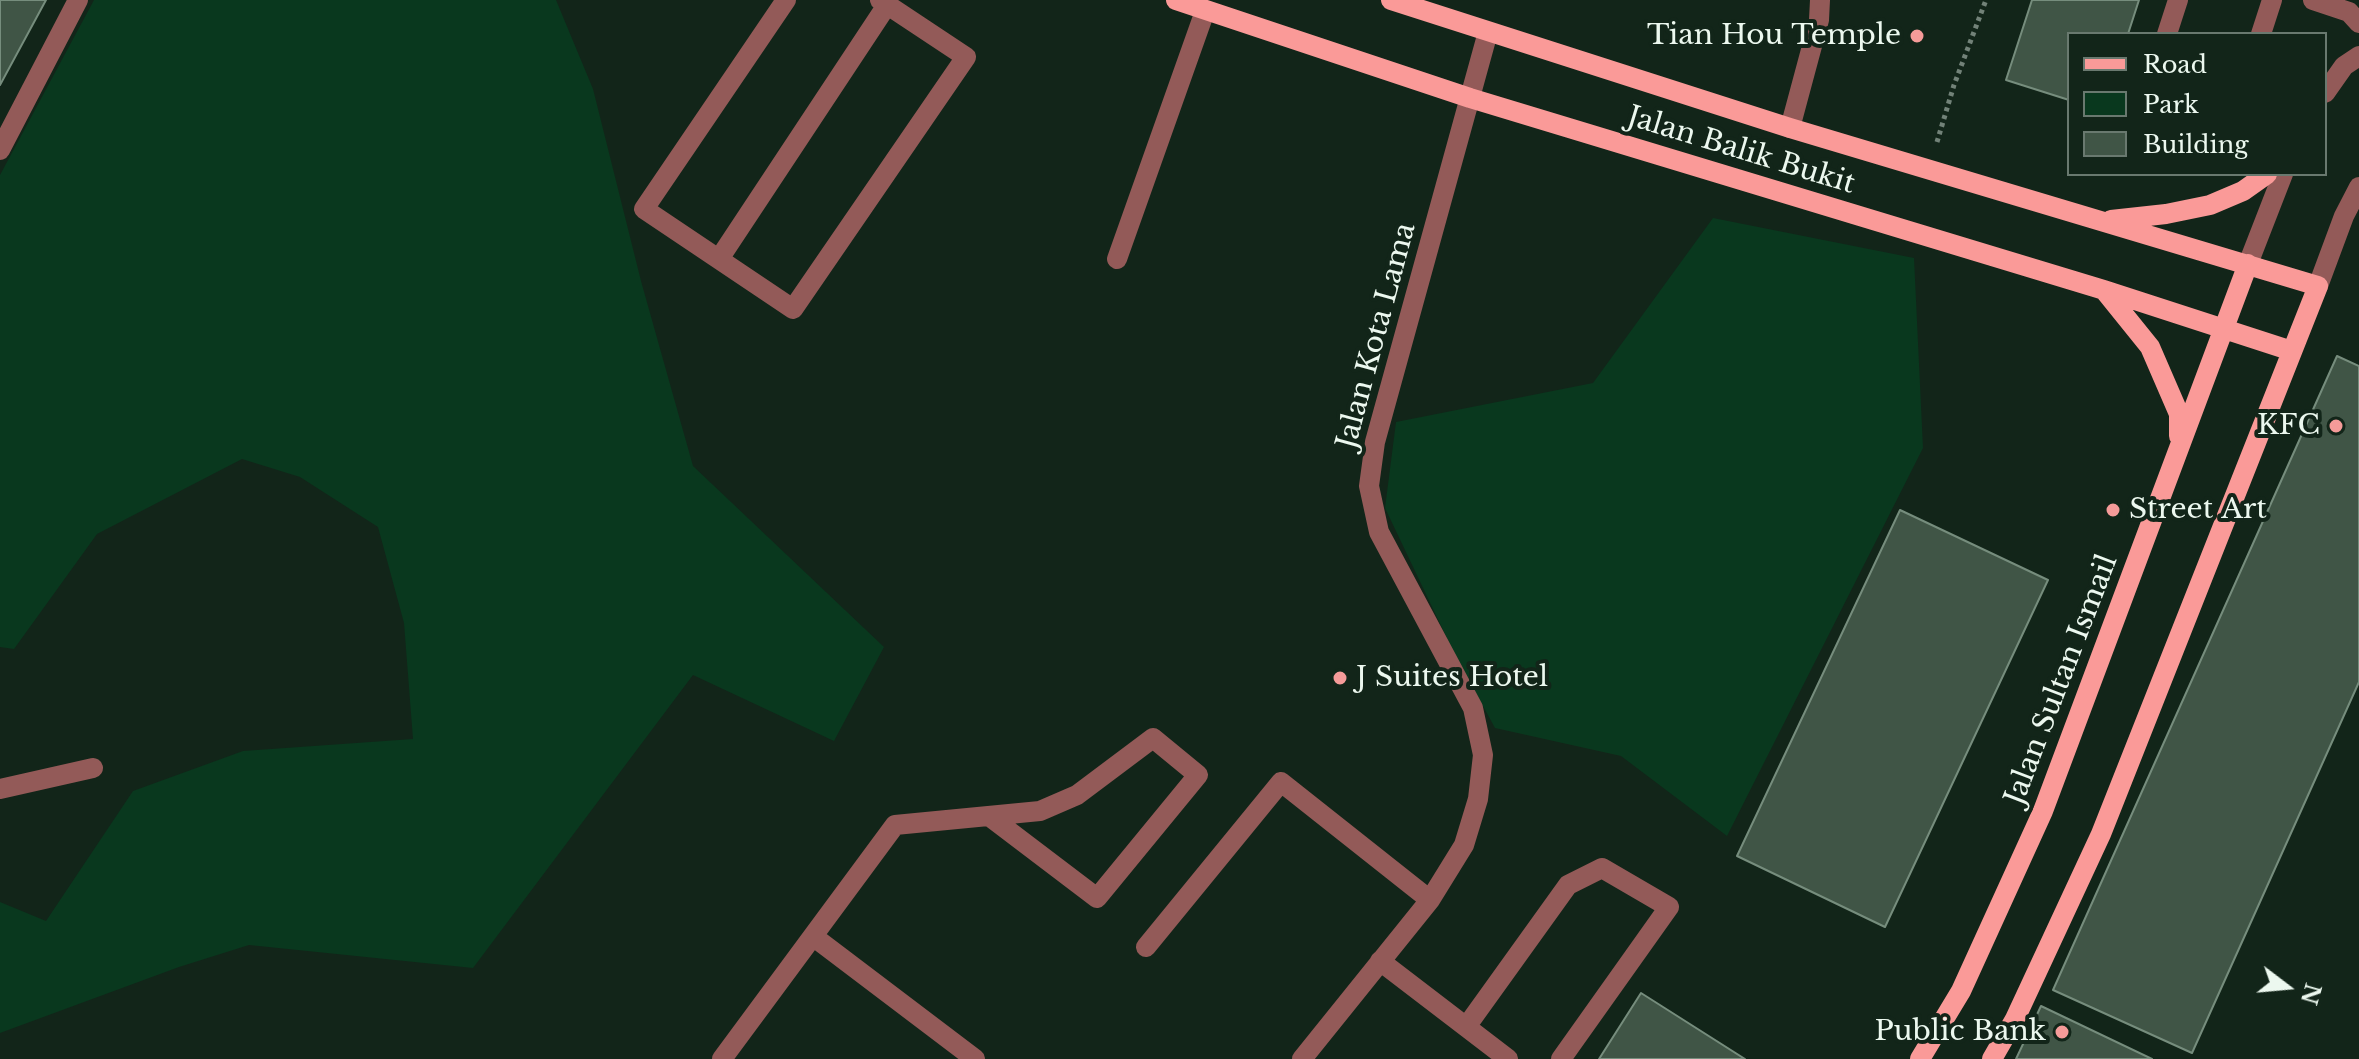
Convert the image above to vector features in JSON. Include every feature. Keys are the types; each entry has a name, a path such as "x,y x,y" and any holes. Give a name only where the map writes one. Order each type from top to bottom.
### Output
{"main road":[{"name":"Jalan Balik Bukit","path":"1176,0 1470,98 2104,290 2292,351"},
{"name":"Jalan Balik Bukit","path":"1391,0 1418,4 1488,32 1790,128 2318,286"},
{"path":"2103,221 2210,205 2243,191 2264,176"},
{"name":"Jalan Sultan Ismail","path":"1920,1059 1961,991 2043,811 2248,264"},
{"path":"1992,1059 2015,1019 2101,834 2318,286"},
{"path":"2104,290 2150,347 2179,414 2179,450"}],"street":[{"path":"0,150 78,0"},
{"path":"719,259 883,2 966,57 793,309 644,209 786,0"},
{"path":"1790,128 1819,20 1820,0"},
{"path":"2168,32 2178,0"},
{"path":"2262,32 2272,0"},
{"path":"2313,0 2349,12 2359,23"},
{"path":"1117,259 1205,11"},
{"name":"Jalan Kota Lama","path":"1302,1059 1430,900 1464,845 1478,799 1483,755 1473,708 1379,532 1369,486 1375,442 1488,32"},
{"path":"2327,90 2344,66 2359,56"},
{"path":"2248,264 2282,176"},
{"path":"2318,286 2344,216 2359,187"},
{"path":"722,1059 895,825 1040,811 1077,795 1153,738 1198,775 1097,898 989,816"},
{"path":"0,789 93,768"},
{"path":"1146,947 1281,782 1430,900"},
{"path":"1466,1027 1568,885 1602,868 1669,907 1561,1059"},
{"path":"814,937 975,1059"},
{"path":"1380,961 1508,1059"}],"path":[{"path":"1929,169 1954,85 1986,0"}],"green space":[{"path":"94,0 556,0 593,89 641,281 693,466 884,647 834,741 693,675 473,968 249,945 179,967 0,1033 0,902 46,921 133,791 243,751 413,739 404,623 378,527 300,477 242,459 97,534 14,649 0,647 0,175"},
{"path":"1713,218 1914,258 1923,448 1727,836 1621,756 1495,728 1454,653 1385,508 1396,422 1593,383"}],"building":[{"path":"0,0 46,0 0,85"},
{"path":"2032,0 2139,0 2129,32 2067,32 2067,99 2006,80"},
{"path":"2337,356 2359,366 2359,682 2192,1053 2053,990"},
{"path":"1900,510 2048,580 1885,927 1737,856"},
{"path":"1641,993 1745,1059 1599,1059"},
{"name":"Public Bank","path":"2041,1006 2152,1059 2016,1059"}],"place":[{"name":"Tian Hou Temple","path":"1917,36"},
{"name":"KFC","path":"2336,426"},
{"name":"Street Art","path":"2113,510"},
{"name":"J Suites Hotel","path":"1340,678"},
{"name":"Public Bank","path":"2062,1032"}]}
